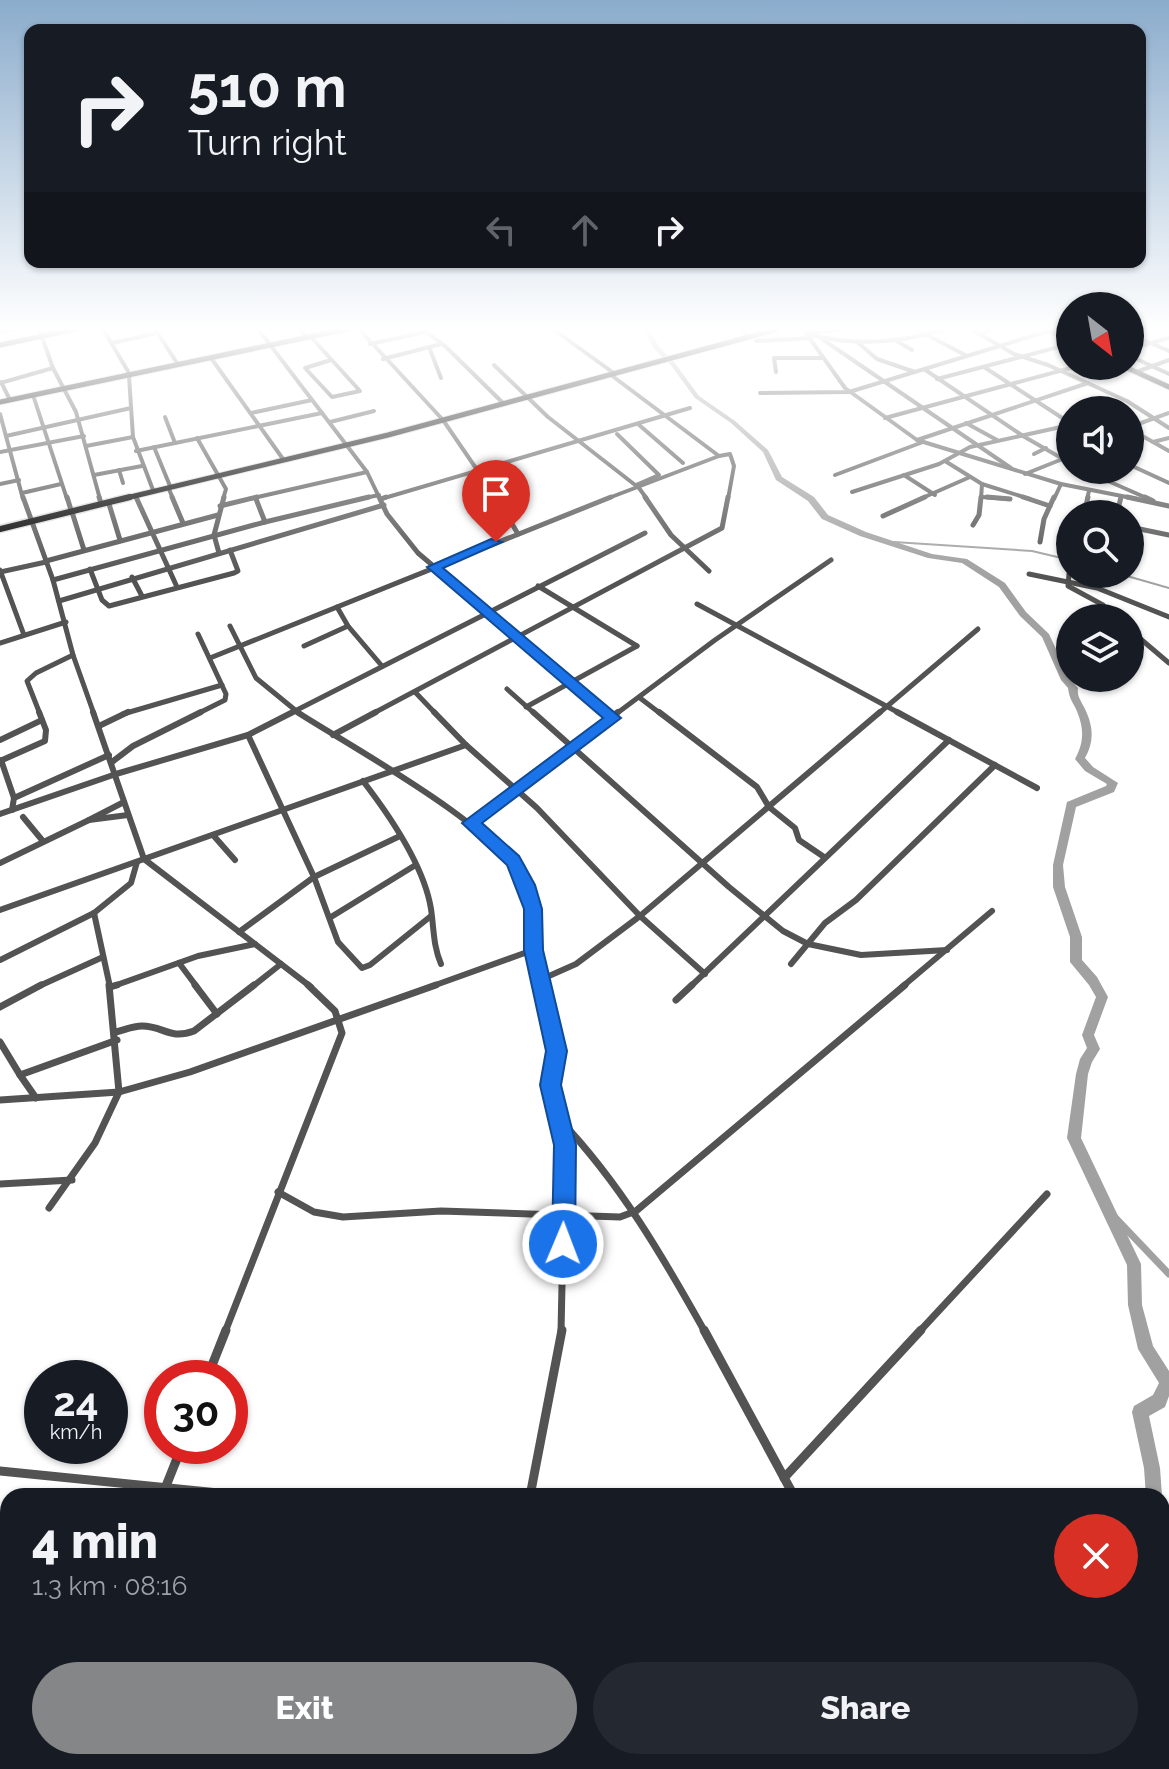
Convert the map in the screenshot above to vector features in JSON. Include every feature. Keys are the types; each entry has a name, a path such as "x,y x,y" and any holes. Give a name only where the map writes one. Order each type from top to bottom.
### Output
{"main road":[{"path":"442,420 472,412"},
{"path":"71,511 474,412"},
{"path":"219,476 347,445"},
{"path":"0,528 170,488"}],"street":[{"path":"38,412 84,550"},
{"path":"76,412 101,503"},
{"path":"6,436 114,412"},
{"path":"131,412 136,451 153,490"},
{"path":"258,412 251,413 283,459"},
{"path":"330,422 372,412"},
{"path":"434,412 480,471 517,533"},
{"path":"543,412 638,486 683,549 709,571"},
{"path":"658,412 719,456"},
{"path":"59,601 230,550 381,500 680,412"},
{"path":"876,412 917,440 1056,483"},
{"path":"885,418 907,412"},
{"path":"930,412 1018,472"},
{"path":"988,412 1056,454"},
{"path":"917,440 1000,412"},
{"path":"1144,412 1169,428"},
{"path":"136,451 322,413 367,472 397,528 418,553 613,718"},
{"path":"1144,422 1169,413"},
{"path":"0,414 30,521 53,580 73,655 116,774 141,860 318,992 339,1019 342,1033 337,1052 278,1192 214,1360"},
{"path":"165,417 175,443"},
{"path":"966,423 997,440"},
{"path":"638,424 683,463"},
{"path":"852,492 945,461 956,452 977,445 1056,428"},
{"path":"617,434 659,475 638,486"},
{"path":"0,452 84,436"},
{"path":"86,446 133,437"},
{"path":"197,438 226,489 214,535 219,553"},
{"path":"1144,438 1169,451"},
{"path":"1153,443 1169,438"},
{"path":"835,475 923,442"},
{"path":"154,447 183,523"},
{"path":"1034,454 1046,448"},
{"path":"210,658 517,533 730,454 734,466 722,528 333,735"},
{"path":"945,461 982,484 1050,506"},
{"path":"1025,474 1056,462"},
{"path":"94,475 142,466"},
{"path":"119,470 123,483"},
{"path":"1144,471 1169,483"},
{"path":"220,506 367,472"},
{"path":"904,475 936,495"},
{"path":"883,516 936,495 970,477"},
{"path":"0,484 19,480"},
{"path":"22,493 61,484"},
{"path":"973,525 979,515 982,484"},
{"path":"1040,542 1050,506 1061,484 1169,506"},
{"path":"1114,484 1160,505"},
{"path":"916,492 923,487"},
{"path":"1087,500 1089,491"},
{"path":"136,497 177,587"},
{"path":"982,497 1010,499"},
{"path":"256,499 265,522"},
{"path":"53,580 265,522 381,500"},
{"path":"109,504 120,540"},
{"path":"24,635 0,571 46,562 218,515"},
{"path":"1144,530 1169,535"},
{"path":"0,814 116,774 248,735 645,533"},
{"path":"90,569 104,605 109,606 237,572 230,550"},
{"path":"470,823 831,560"},
{"path":"1029,574 1056,580"},
{"path":"132,577 142,596"},
{"path":"526,707 637,646 538,586"},
{"path":"1075,588 1098,604"},
{"path":"1097,588 1169,617"},
{"path":"697,604 1037,788"},
{"path":"337,607 348,626 382,666"},
{"path":"0,643 66,622"},
{"path":"230,626 256,678 294,710 470,823 513,861 526,885 533,909 533,950 556,1051 551,1085 565,1145 562,1329 532,1488"},
{"path":"304,646 348,626"},
{"path":"540,980 576,964 640,916 978,629"},
{"path":"14,798 110,758 222,704 226,694 198,634"},
{"path":"1144,642 1169,663"},
{"path":"12,810 14,798 1,761 45,741 47,737 27,681 36,673 73,655"},
{"path":"99,726 125,712 188,699 222,685"},
{"path":"507,689 763,917 808,944 861,955 947,950"},
{"path":"415,692 466,745 537,808 640,916 705,974"},
{"path":"640,698 757,787 769,807 795,828 799,840 824,857"},
{"path":"0,740 42,720"},
{"path":"248,735 314,877 338,942 362,968 431,916"},
{"path":"676,1000 949,740"},
{"path":"0,910 466,745"},
{"path":"791,964 825,923 856,900 995,765"},
{"path":"363,781 393,820 414,866 431,907 433,944 441,964"},
{"path":"0,863 124,802"},
{"path":"89,820 128,815"},
{"path":"23,817 42,840"},
{"path":"213,835 235,860"},
{"path":"239,932 314,877 400,836"},
{"path":"0,960 94,913 131,883 141,860"},
{"path":"331,917 414,866"},
{"path":"278,1192 314,1212 343,1217 441,1211 620,1217 636,1211 992,911"},
{"path":"49,1208 72,1180 95,1143 119,1092 110,987 94,913"},
{"path":"110,987 179,963 255,944"},
{"path":"0,1100 119,1092 190,1072 533,950"},
{"path":"0,1007 62,973 103,957"},
{"path":"179,963 217,1014"},
{"path":"20,1075 116,1036 149,1027 164,1036 180,1036 194,1031 281,964"},
{"path":"0,1042 36,1098"},
{"path":"559,1118 589,1148 636,1211 733,1381 790,1488"},
{"path":"0,1184 72,1180"},
{"path":"784,1478 1047,1194"},
{"path":"166,1488 175,1464"},
{"path":"0,1471 133,1488"}],"waterway":[{"path":"718,412 766,451 779,478 811,499 825,517 863,534 931,556 964,561 1002,585 1023,614 1046,636 1066,680 1073,688 1072,693 1088,733 1080,759 1089,769 1113,783 1110,789 1071,805 1058,865 1059,887 1076,937 1076,962 1102,997 1088,1035 1094,1049 1086,1059 1082,1074 1074,1138 1134,1264 1135,1305 1146,1349 1167,1382 1159,1401 1140,1412 1153,1488"},
{"path":"894,542 1032,551 1056,557"},
{"path":"1144,581 1169,588"},
{"path":"1106,1208 1169,1274"}],"route":[{"path":"496,542 434,567 613,718 470,823 513,861 526,885 533,909 533,950 556,1051 551,1085 565,1145 563,1244"}]}
